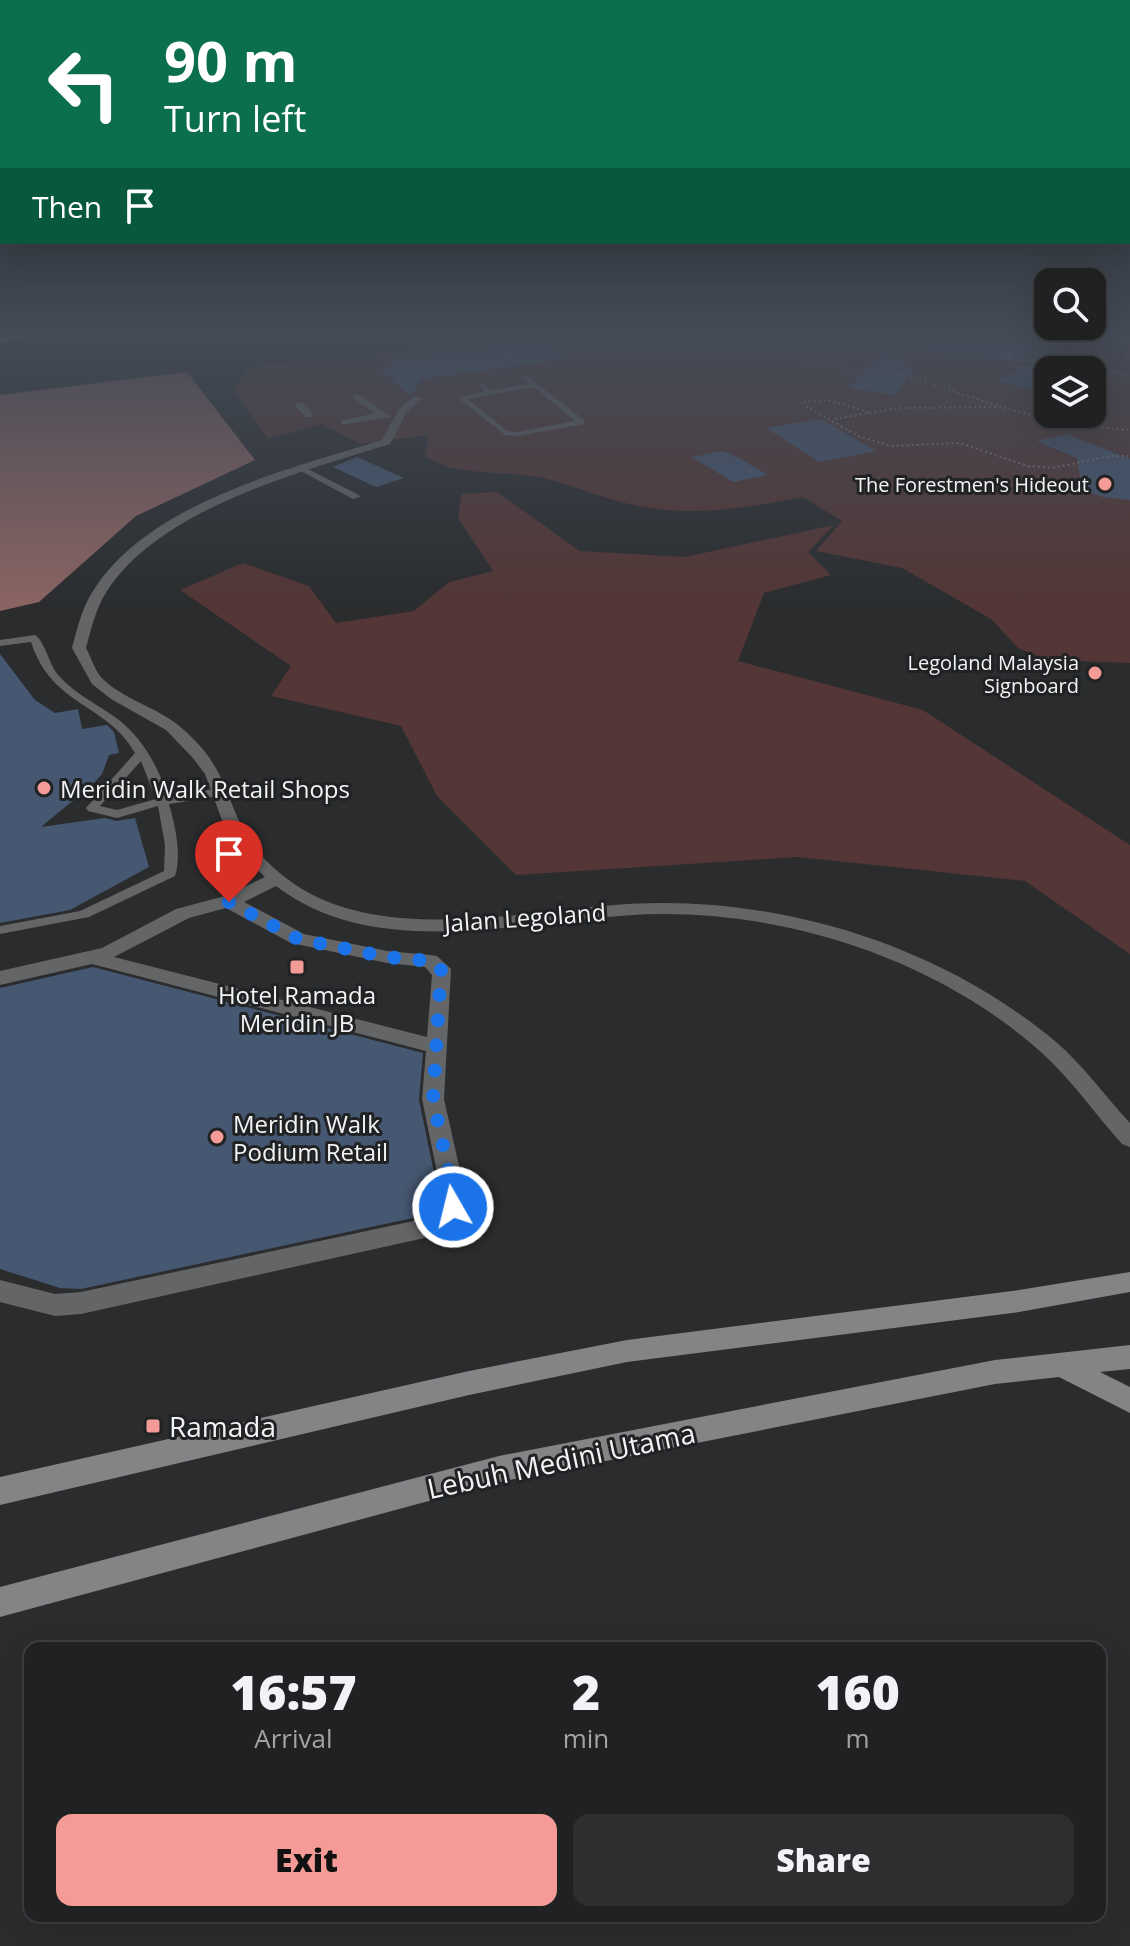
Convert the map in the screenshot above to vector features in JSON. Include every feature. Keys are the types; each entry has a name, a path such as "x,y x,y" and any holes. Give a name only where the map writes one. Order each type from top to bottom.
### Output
{"main road":[{"path":"0,1491 469,1383 627,1351 1019,1301 1130,1282"},
{"name":"Lebuh Medini Utama","path":"0,1602 499,1469 964,1378 1130,1357"},
{"path":"1060,1364 1130,1401"}],"street":[{"name":"Jalan Legoland","path":"389,426 391,438 376,446 265,478 172,528 131,558 103,587 88,618 79,648 96,680 179,734 212,772 238,837 276,879 307,899 356,916 426,924 490,924 611,910 661,908 712,910 809,927 898,956 941,976 992,1006 1047,1046 1095,1096 1124,1132 1130,1154"},
{"path":"0,978 92,958 195,909 229,902 276,879"},
{"path":"0,1291 55,1305 81,1303 440,1223 449,1216 454,1197 433,1099 442,975 436,964 298,939 229,902"},
{"path":"335,948 356,916"},
{"path":"92,958 435,1046"}],"lane":[{"path":"494,426 502,433 518,434 561,426"},
{"path":"300,467 356,497"},
{"path":"0,643 35,638 40,655 55,679 132,737 151,765 164,801 170,873 84,914 0,930"},
{"path":"141,753 92,808 117,814 164,801 220,792"}],"path":[{"path":"846,426 883,445 956,443 1005,461 1039,468 1072,467 1115,455 1130,456"},
{"path":"1073,426 1130,430"}],"shaded area":[{"path":"0,426 229,426 255,460 136,516 39,602 0,611"},
{"path":"259,426 315,426 268,439"},
{"path":"325,426 1130,426 1130,663 1048,660 1018,648 991,619 902,568 816,551 842,521 803,497 712,510 644,507 533,476 449,467 425,456 429,435 361,444"},
{"path":"497,492 580,551 685,557 834,525 808,552 831,575 764,593 738,661 923,710 1130,845 1130,954 1025,881 798,857 516,875 437,796 401,726 271,696 291,666 180,590 243,563 309,586 336,623 414,611 449,582 493,571 458,518 462,494"}],"building":[{"path":"833,426 876,451 820,462 766,428"},
{"path":"1066,434 1130,459 1130,500 1103,497 1082,490 1077,458 1036,441"},
{"path":"723,451 768,475 733,482 692,457"},
{"path":"357,457 404,478 376,487 333,467"},
{"name":"Meridin Walk Retail Shops","path":"0,654 35,700 55,713 78,709 82,729 107,725 114,732 119,753 109,755 102,774 93,784 41,827 105,818 116,821 135,818 149,867 70,910 0,923"},
{"name":"Meridin Walk Podium Retail","path":"93,967 423,1053 419,1100 439,1197 429,1209 413,1218 81,1289 60,1288 0,1269 0,988"}],"place":[{"name":"The Forestmen's Hideout","path":"1105,484"},
{"name":"Legoland Malaysia Signboard","path":"1095,673"},
{"name":"Meridin Walk Retail Shops","path":"44,788"},
{"name":"Hotel Ramada Meridin JB","path":"297,967"},
{"name":"Meridin Walk Podium Retail","path":"217,1137"},
{"name":"Ramada","path":"153,1426"}],"route":[{"path":"229,902 298,939 387,957 421,959 441,969 433,1099 454,1197 453,1207"}]}
